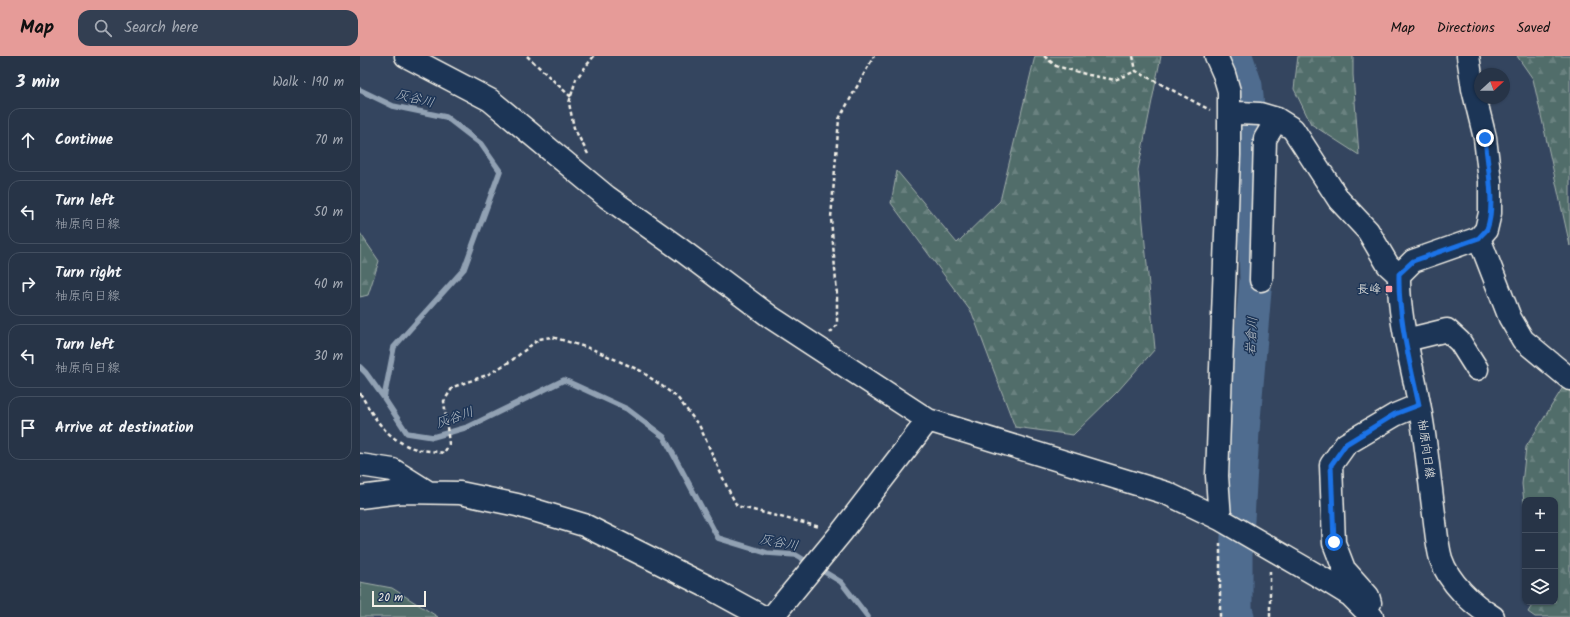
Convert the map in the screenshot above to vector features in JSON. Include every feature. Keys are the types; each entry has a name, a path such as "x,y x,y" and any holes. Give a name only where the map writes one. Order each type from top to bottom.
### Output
{"street":[{"path":"406,56 490,100 607,198 680,249 772,318 928,420 1166,493 1220,519 1350,595 1372,617"},
{"path":"1216,56 1224,74 1233,113 1229,155 1217,476 1220,519"},
{"path":"1233,113 1268,116 1293,129 1339,200 1368,231 1388,265 1399,274 1413,261 1479,238 1486,230 1490,213 1490,181 1485,138 1473,89 1468,56"},
{"path":"1261,280 1265,139 1268,116"},
{"path":"1479,238 1510,318 1523,340 1570,379"},
{"name":"柚原向日線","path":"1399,274 1398,293 1419,405 1441,560 1454,584 1484,612 1493,617"},
{"path":"1406,340 1447,330 1460,342 1478,369"},
{"path":"1372,617 1368,596 1344,569 1334,542 1331,465 1346,444 1395,414 1419,405"},
{"path":"772,617 841,533 928,420"},
{"path":"360,465 393,470 429,492"},
{"path":"360,498 401,492 460,493 518,505 584,525 710,588 763,617"}],"path":[{"path":"526,56 571,97"},
{"path":"589,157 574,128 569,103 576,79 594,56"},
{"path":"819,348 837,325 837,295 831,218 838,119 874,56"},
{"path":"1044,56 1056,66 1115,80 1136,71"},
{"path":"1133,56 1136,71"},
{"path":"1136,71 1210,110 1233,113"},
{"path":"360,393 373,416 388,434 411,447 444,453 449,444 444,401 453,387 487,375 511,361 539,338 552,337 592,349 641,371 677,397 700,427 737,506 841,533"},
{"path":"1220,519 1220,617"},
{"path":"1270,617 1271,549"}],"green space":[{"path":"1035,56 1161,56 1138,170 1155,349 1117,392 1073,435 1015,427 972,313 891,203 897,171 957,243 1000,201"},
{"path":"1298,56 1353,56 1359,155 1311,124 1294,89"},
{"path":"1517,56 1570,56 1570,246 1533,79"},
{"path":"360,233 379,261 368,295 360,297"},
{"path":"1570,376 1570,617 1535,617 1528,612 1532,605 1558,605 1558,497 1523,497 1522,484 1526,447"},
{"path":"360,582 392,588 438,617 360,617"}],"waterway":[{"name":"岩倉川","path":"1236,56 1246,86 1252,149 1256,279 1243,431 1236,555 1236,609 1238,617"},
{"name":"灰谷川","path":"360,90 393,106 446,117 481,144 500,171 464,269 394,347 384,398 407,433 433,437 468,427 564,380 627,409 664,437 718,538 767,553 796,555 811,564"},
{"path":"360,367 384,398"},
{"name":"灰谷川","path":"818,568 841,582 868,617"}],"place":[{"name":"長峰","path":"1389,289"}],"route":[{"path":"1334,542 1331,465 1346,444 1395,414 1419,405 1408,353 1398,293 1399,274 1413,261 1479,238 1486,230 1490,213 1490,181 1485,138"}]}
